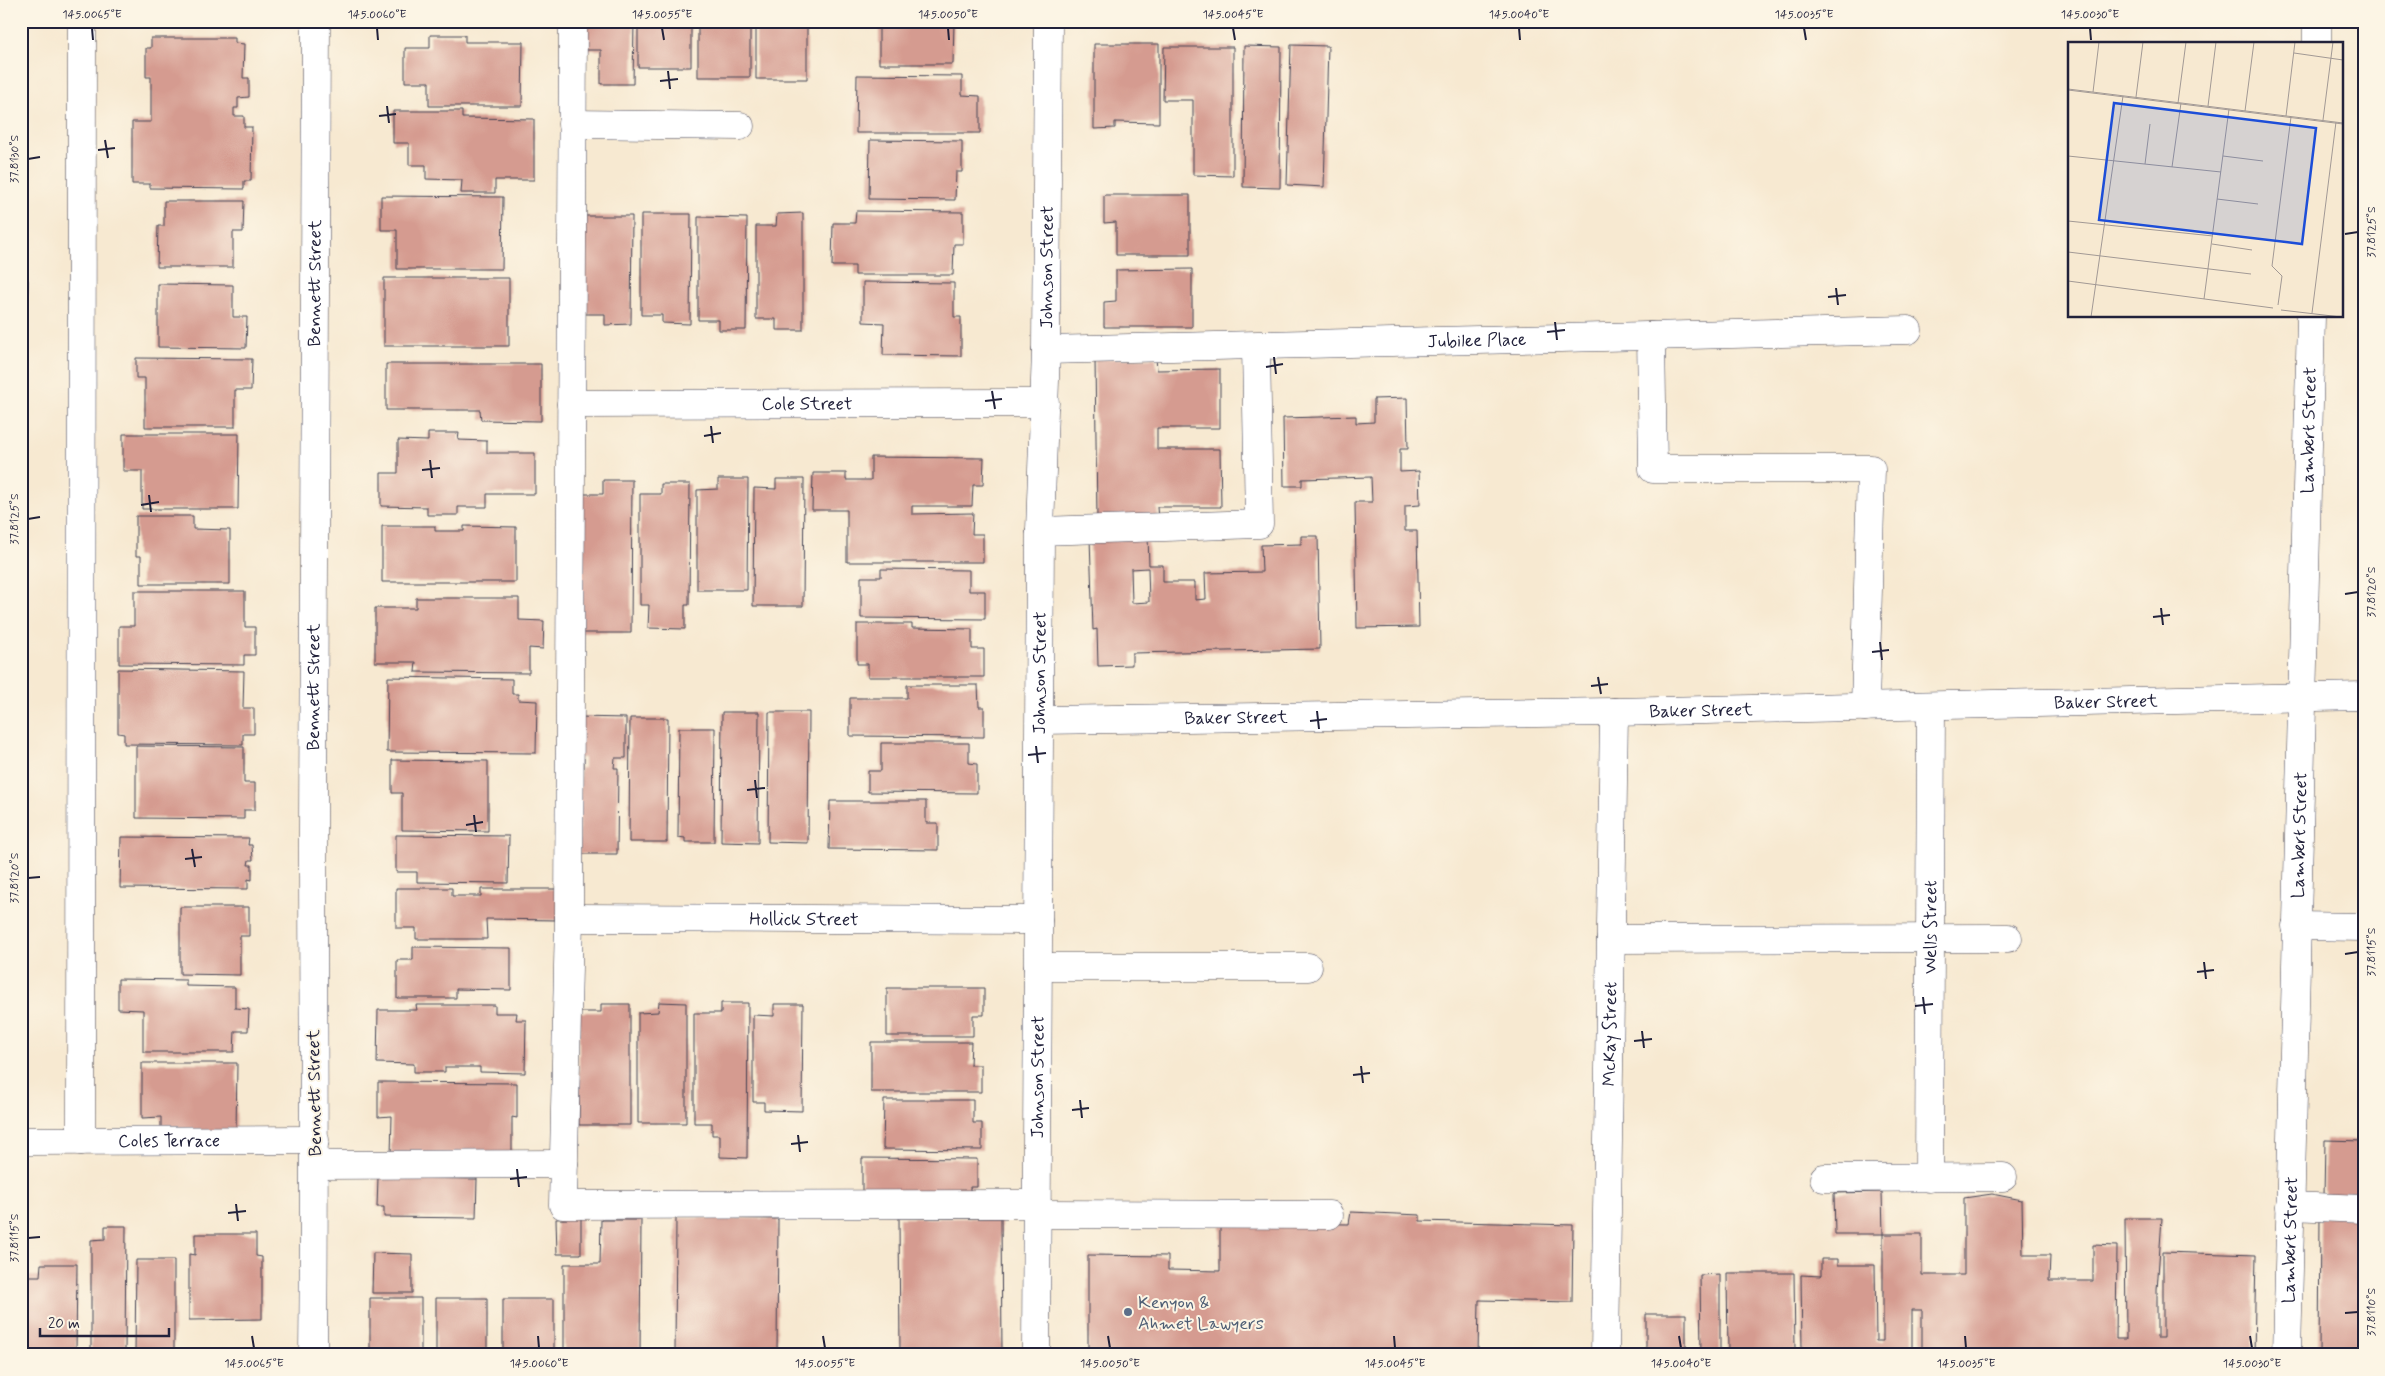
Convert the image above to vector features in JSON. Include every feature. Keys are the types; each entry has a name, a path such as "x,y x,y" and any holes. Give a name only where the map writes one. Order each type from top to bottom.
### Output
{"street":[{"path":"81,1141 82,21"},
{"name":"Bennett Street","path":"313,1355 315,1152 313,543 316,21"},
{"path":"573,21 569,918 563,1205 1036,1209 1329,1215"},
{"name":"Johnson Street","path":"1036,1355 1040,531 1046,350 1048,21"},
{"path":"2317,21 2317,42"},
{"path":"572,124 740,126"},
{"name":"Lambert Street","path":"2287,1355 2296,926 2304,697 2311,318"},
{"name":"Jubilee Place","path":"1046,350 1908,330"},
{"path":"1651,336 1653,469 1871,469 1865,707"},
{"path":"1040,531 1259,524 1256,346"},
{"name":"Cole Street","path":"571,404 1045,403"},
{"name":"Baker Street","path":"1040,720 1614,712 2364,696"},
{"name":"Wells Street","path":"1929,1178 1931,706"},
{"name":"McKay Street","path":"1605,1355 1614,712"},
{"name":"Hollick Street","path":"569,918 1038,920"},
{"path":"2296,926 2364,927"},
{"path":"1611,939 2008,938"},
{"path":"1038,967 1308,967"},
{"name":"Coles Terrace","path":"21,1141 81,1141 564,1164"},
{"path":"1824,1178 2003,1177"},
{"path":"2290,1206 2364,1208"}],"building":[{"path":"583,21 634,21 633,84 601,84 601,50 583,50"},
{"path":"638,21 691,21 691,67 638,67"},
{"path":"698,21 750,21 750,77 698,77"},
{"path":"756,21 807,21 807,79 756,79"},
{"path":"879,21 954,21 953,64 879,64"},
{"path":"430,35 465,35 465,42 523,42 522,106 429,106 429,82 405,82 405,48 430,48"},
{"path":"151,38 235,38 235,43 244,44 243,78 249,78 249,97 238,98 238,108 234,108 234,116 244,116 244,127 252,127 251,181 244,181 244,189 150,188 150,184 132,184 132,122 151,122 151,77 146,77 146,48 151,48"},
{"path":"1094,44 1159,44 1159,123 1115,122 1115,128 1094,129"},
{"path":"1291,45 1328,46 1324,187 1287,185"},
{"path":"1244,46 1281,47 1280,188 1243,187"},
{"path":"1164,47 1233,47 1233,176 1193,175 1193,100 1163,100"},
{"path":"857,75 962,76 962,95 980,96 980,133 856,133"},
{"path":"393,111 462,111 462,118 534,119 534,180 495,180 495,193 461,193 462,180 426,179 426,165 409,165 409,143 393,143"},
{"path":"870,140 962,141 962,172 956,172 955,200 869,199"},
{"path":"21,192 28,192 28,226 21,226"},
{"path":"1104,195 1190,195 1190,255 1116,255 1116,222 1104,223"},
{"path":"381,196 503,197 502,269 397,269 397,230 381,230"},
{"path":"164,201 244,201 243,232 233,232 233,267 157,267 158,226 164,226"},
{"path":"856,211 963,212 963,244 954,244 953,275 855,275 855,266 832,266 833,223 855,223"},
{"path":"803,213 803,330 776,330 776,319 756,319 756,226 776,226 777,214"},
{"path":"641,214 691,214 690,324 662,323 662,315 641,315"},
{"path":"583,216 632,216 631,324 605,325 605,314 582,314"},
{"path":"698,217 747,218 746,330 719,330 719,320 698,320"},
{"path":"1192,269 1192,327 1104,327 1104,302 1116,301 1116,270"},
{"path":"384,278 509,278 509,346 384,346"},
{"path":"21,280 28,280 27,317 21,317"},
{"path":"863,282 954,283 954,317 961,317 961,356 883,355 884,323 863,322"},
{"path":"158,284 233,285 233,317 247,317 246,348 158,347"},
{"path":"136,358 252,359 251,390 235,390 235,427 145,427 145,378 136,378"},
{"path":"1156,358 1157,370 1220,369 1220,428 1157,428 1157,449 1220,449 1221,507 1157,507 1158,519 1097,519 1095,359"},
{"path":"386,364 541,364 541,421 481,420 480,410 386,410"},
{"path":"1407,398 1408,449 1400,449 1400,472 1419,471 1420,505 1405,506 1405,531 1417,531 1419,627 1357,628 1355,502 1372,502 1371,477 1302,479 1302,486 1284,486 1283,418 1356,416 1356,423 1374,422 1374,399"},
{"path":"428,433 459,433 458,440 487,441 487,453 535,453 535,494 487,494 487,507 458,507 458,515 427,515 427,507 381,506 381,473 398,473 398,440 428,441"},
{"path":"123,434 239,434 238,509 142,509 142,471 123,471"},
{"path":"871,457 984,458 983,485 973,485 972,506 912,506 912,514 973,513 972,534 983,534 983,562 847,562 847,510 812,510 813,473 846,473 846,480 871,480"},
{"path":"718,479 748,479 747,590 697,590 697,490 718,489"},
{"path":"776,479 804,479 803,606 753,606 754,488 776,489"},
{"path":"603,480 632,480 631,633 581,633 582,494 603,494"},
{"path":"661,484 690,484 689,605 685,605 685,629 648,628 649,605 640,605 640,494 661,494"},
{"path":"136,516 193,516 193,529 230,530 230,584 141,584 141,556 136,556"},
{"path":"382,526 435,526 435,531 464,531 464,526 516,527 516,582 382,582"},
{"path":"1148,536 1149,565 1163,565 1163,582 1195,582 1195,600 1206,599 1205,573 1262,572 1261,545 1301,544 1301,536 1318,536 1320,649 1132,653 1132,665 1098,666 1097,629 1093,630 1090,538","holes":["1148,568 1149,602 1132,603 1131,569"]},
{"path":"881,569 969,570 969,591 985,591 985,619 861,618 861,577 881,577"},
{"path":"134,591 245,591 245,627 255,627 255,655 244,655 244,665 119,664 119,626 134,626"},
{"path":"416,598 519,598 519,620 544,621 543,649 529,648 529,673 415,672 416,662 375,662 375,608 416,608"},
{"path":"857,624 912,624 912,628 972,629 972,649 984,649 984,677 868,677 868,664 857,664"},
{"path":"118,669 244,671 243,708 254,708 254,734 243,734 243,745 124,744 124,734 118,733"},
{"path":"388,677 512,679 512,694 518,694 518,700 537,701 536,753 387,752"},
{"path":"907,685 978,685 979,707 984,707 984,737 850,736 850,698 907,698"},
{"path":"722,712 759,712 758,843 721,842"},
{"path":"769,712 809,712 808,843 768,842"},
{"path":"578,717 626,718 626,758 615,758 614,768 618,768 617,854 579,854 580,768 584,768 584,758 577,758"},
{"path":"630,718 668,718 667,842 629,842"},
{"path":"679,728 715,728 714,842 685,842 685,838 678,837"},
{"path":"881,743 969,743 969,763 977,764 977,793 868,792 868,771 881,771"},
{"path":"136,746 244,747 244,783 255,783 255,810 244,810 244,819 136,818"},
{"path":"392,760 488,761 488,831 402,830 402,793 392,793"},
{"path":"830,801 926,801 926,823 938,823 938,850 829,849"},
{"path":"396,835 509,836 508,883 417,882 417,872 396,872"},
{"path":"121,837 249,838 248,845 252,845 253,860 249,860 248,865 252,865 252,880 248,879 248,889 120,888"},
{"path":"396,888 452,888 452,896 481,896 481,889 558,889 558,920 486,919 487,939 416,939 416,928 396,928"},
{"path":"180,907 249,907 249,936 240,936 240,975 180,974"},
{"path":"413,947 511,948 511,990 456,989 456,998 397,998 397,960 413,960"},
{"path":"118,979 186,980 186,986 235,987 235,1008 249,1009 248,1031 235,1031 234,1052 143,1052 143,1010 118,1009"},
{"path":"887,988 984,988 984,1015 973,1015 973,1036 887,1036"},
{"path":"659,1002 686,1003 686,1123 638,1123 638,1013 658,1012"},
{"path":"721,1003 748,1003 747,1158 720,1157 720,1135 712,1135 712,1123 694,1123 694,1013 721,1013"},
{"path":"601,1004 630,1004 630,1125 579,1125 579,1012 601,1012"},
{"path":"774,1004 803,1004 802,1111 764,1110 764,1102 753,1102 753,1015 774,1016"},
{"path":"416,1005 495,1005 495,1013 517,1013 516,1020 526,1020 525,1073 480,1072 480,1067 445,1067 445,1072 414,1072 414,1064 377,1063 378,1010 417,1010"},
{"path":"871,1042 971,1042 970,1065 981,1065 981,1092 871,1092"},
{"path":"142,1063 237,1063 236,1133 161,1133 161,1117 142,1118"},
{"path":"378,1082 517,1083 517,1118 512,1117 512,1156 391,1155 392,1116 378,1117"},
{"path":"884,1100 973,1100 973,1123 982,1123 982,1150 883,1149"},
{"path":"2325,1140 2364,1141 2364,1198 2324,1197"},
{"path":"862,1158 977,1159 977,1187 970,1187 970,1196 862,1195"},
{"path":"378,1178 477,1179 476,1218 384,1217 384,1207 377,1207"},
{"path":"1882,1192 1883,1234 1835,1234 1834,1193"},
{"path":"1992,1194 2022,1200 2023,1255 2050,1255 2049,1281 2093,1281 2093,1245 2117,1246 2116,1339 2126,1339 2125,1218 2162,1218 2157,1290 2157,1338 2163,1338 2163,1252 2256,1255 2254,1355 1922,1355 1922,1310 1912,1310 1912,1355 1728,1355 1727,1273 1794,1273 1795,1350 1802,1350 1801,1275 1821,1276 1821,1259 1838,1259 1838,1265 1875,1265 1876,1341 1883,1341 1883,1234 1922,1234 1922,1275 1964,1275 1964,1198"},
{"path":"1351,1212 1420,1215 1420,1221 1573,1225 1572,1302 1479,1300 1478,1355 1088,1355 1088,1255 1168,1256 1168,1270 1220,1271 1220,1223 1349,1224"},
{"path":"2320,1216 2364,1216 2364,1355 2319,1355"},
{"path":"581,1218 581,1254 557,1254 556,1219"},
{"path":"676,1218 778,1219 777,1355 675,1355"},
{"path":"899,1218 1001,1218 1002,1355 900,1355"},
{"path":"601,1220 641,1220 640,1355 564,1355 564,1264 600,1264"},
{"path":"105,1226 126,1226 125,1355 91,1355 91,1240 105,1239"},
{"path":"195,1234 256,1234 256,1256 262,1257 262,1319 189,1320 189,1254 195,1255"},
{"path":"373,1253 412,1254 412,1293 372,1293"},
{"path":"136,1260 174,1260 174,1355 135,1355"},
{"path":"41,1264 77,1264 76,1353 72,1353 72,1355 21,1355 21,1276 40,1276"},
{"path":"1720,1274 1720,1355 1701,1355 1700,1275"},
{"path":"370,1298 421,1298 421,1355 370,1355"},
{"path":"436,1298 487,1298 487,1355 436,1355"},
{"path":"503,1299 554,1299 554,1355 503,1355"},
{"path":"1646,1314 1686,1314 1686,1355 1646,1355"}],"place":[{"name":"Kenyon & Ahmet Lawyers","path":"1128,1312"}]}
